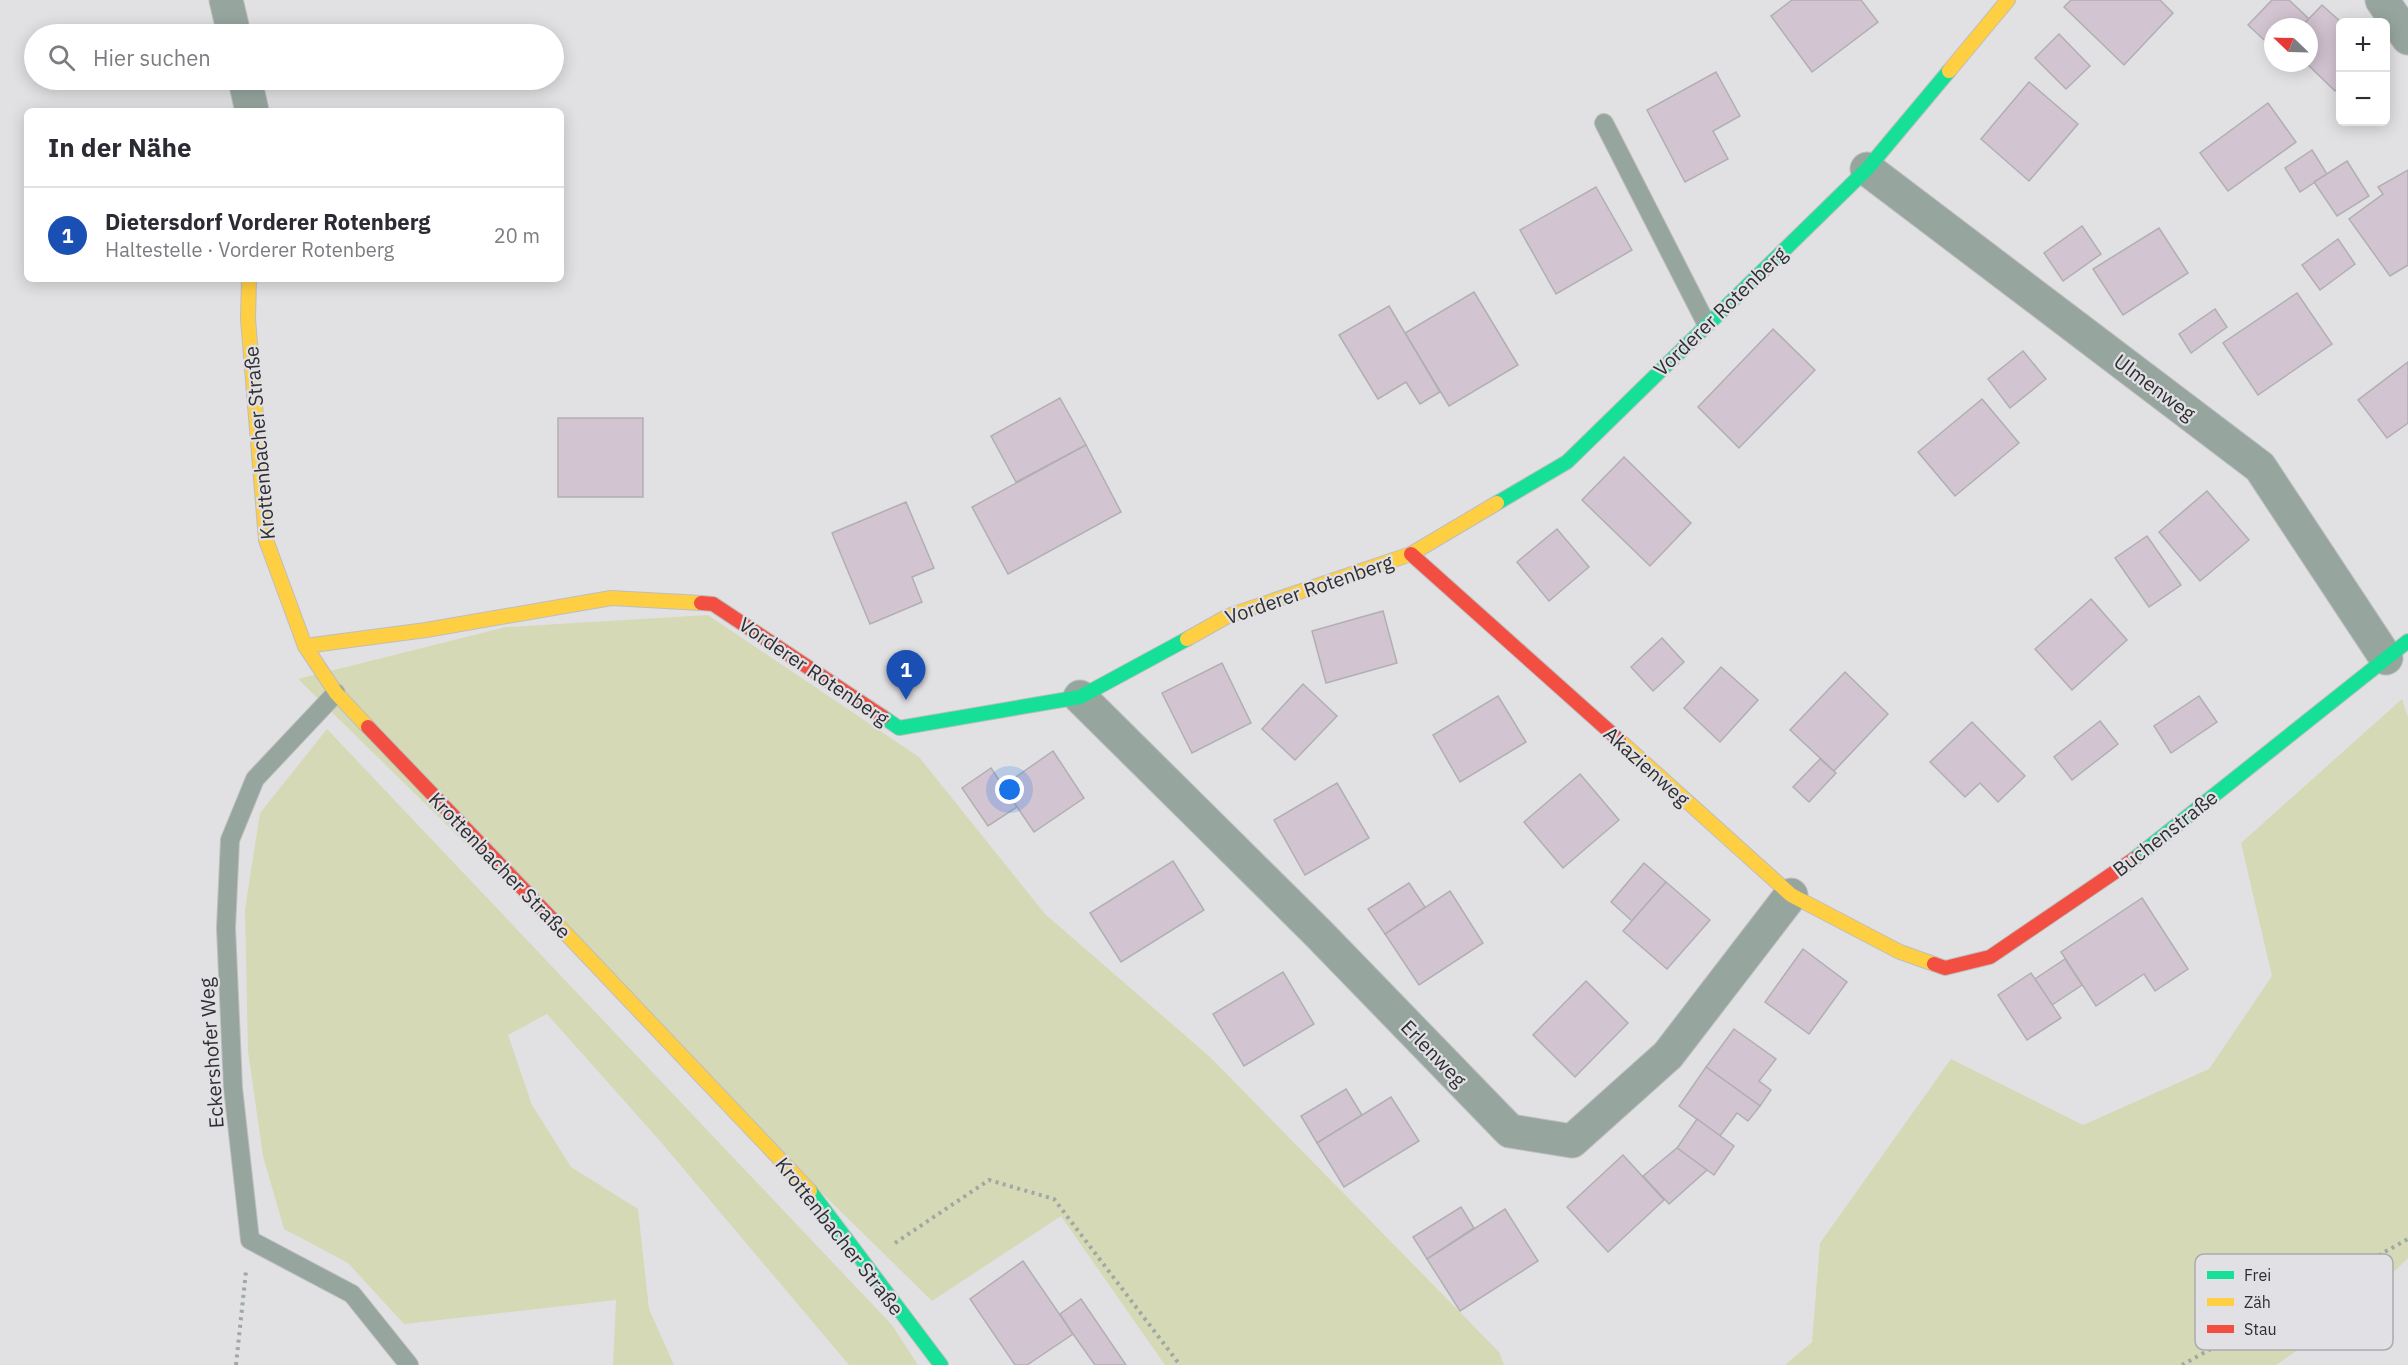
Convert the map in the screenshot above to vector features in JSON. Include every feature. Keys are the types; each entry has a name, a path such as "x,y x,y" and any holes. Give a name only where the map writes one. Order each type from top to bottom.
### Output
{"street":[{"path":"226,0 232,24"},
{"name":"Vorderer Rotenberg","path":"305,646 426,630 611,598 713,604 899,728 1080,697 1228,616 1411,554 1567,462 1706,323 1867,169 2008,0"},
{"path":"2382,0 2408,38"},
{"path":"247,90 251,108"},
{"name":"Ulmenweg","path":"1867,169 2260,466 2397,650"},
{"name":"Krottenbacher Straße","path":"249,282 248,320 266,540 305,646 336,693 804,1183 941,1365"},
{"name":"Akazienweg","path":"1411,554 1791,895 1900,952"},
{"name":"Buchenstraße","path":"1900,952 1945,968 1990,957 2130,862 2397,650"},
{"name":"Erlenweg","path":"1080,697 1318,933 1510,1131 1572,1141 1668,1055 1791,895"}],"lane":[{"path":"1604,123 1706,323"},
{"name":"Eckershofer Weg","path":"250,1240 233,1077 226,928 230,840 255,780 336,693"},
{"path":"250,1240 352,1294 409,1365"}],"path":[{"path":"864,1264 989,1180 1054,1198 1180,1365"},
{"path":"2381,1254 2408,1239"},
{"path":"236,1365 250,1240"},
{"path":"2182,1365 2209,1350"}],"green space":[{"path":"708,615 919,757 1045,914 1210,1057 1499,1352 1504,1365 1165,1365 1061,1216 932,1301 298,679 506,627"},
{"path":"2402,699 2408,717 2408,1258 2393,1273 2393,1254 2195,1254 2195,1350 2298,1350 2276,1365 1785,1365 1812,1342 1820,1243 1951,1059 2083,1125 2209,1069 2272,976 2241,843"},
{"path":"327,729 892,1325 918,1365 849,1365 660,1141 547,1014 508,1035 532,1105 571,1167 638,1209 649,1309 674,1365 613,1365 616,1300 404,1324 348,1263 284,1229 263,1156 248,1051 245,909 260,813"}],"building":[{"path":"1792,0 1861,0 1878,22 1812,72 1771,16"},
{"path":"2071,0 2160,0 2173,13 2124,65 2064,7"},
{"path":"2272,0 2289,0 2308,18 2264,18 2264,40 2248,25"},
{"path":"2322,5 2337,18 2335,91 2315,72 2318,72 2318,18 2310,18"},
{"path":"2059,34 2090,66 2066,89 2035,58"},
{"path":"1716,72 1740,116 1713,131 1728,159 1685,182 1647,110"},
{"path":"2029,82 2078,124 2029,181 1981,139"},
{"path":"2268,103 2296,142 2228,191 2200,153"},
{"path":"2312,150 2327,174 2300,192 2285,168"},
{"path":"2347,161 2369,196 2337,216 2314,182"},
{"path":"2408,170 2408,265 2390,276 2349,219 2383,194 2378,187"},
{"path":"1596,187 1632,250 1556,294 1520,230"},
{"path":"2082,226 2101,254 2063,281 2044,253"},
{"path":"2159,228 2188,273 2123,315 2093,269"},
{"path":"2338,239 2355,264 2320,290 2302,265"},
{"path":"1474,292 1518,365 1449,406 1405,333"},
{"path":"2297,293 2332,344 2258,395 2223,343"},
{"path":"1389,306 1440,392 1420,404 1406,382 1378,399 1339,335"},
{"path":"2215,309 2227,327 2191,353 2179,334"},
{"path":"1773,329 1815,370 1739,448 1698,407"},
{"path":"2023,351 2046,379 2010,408 1988,379"},
{"path":"2408,362 2408,423 2387,438 2358,400"},
{"path":"1060,398 1086,445 1016,482 991,436"},
{"path":"1982,399 2019,443 1955,496 1918,452"},
{"path":"558,418 643,418 643,497 558,497"},
{"path":"1086,445 1121,512 1008,574 972,507"},
{"path":"1624,457 1691,523 1650,566 1582,500"},
{"path":"2207,491 2249,540 2200,581 2159,532"},
{"path":"906,502 934,568 912,577 922,602 870,624 832,533"},
{"path":"1557,529 1589,567 1549,601 1517,562"},
{"path":"2147,536 2181,585 2149,607 2115,558"},
{"path":"2091,599 2127,640 2072,690 2035,649"},
{"path":"1383,611 1397,663 1326,683 1312,631"},
{"path":"1662,638 1684,662 1653,691 1631,667"},
{"path":"1222,663 1251,723 1192,753 1162,693"},
{"path":"1721,667 1758,700 1720,742 1684,708"},
{"path":"1845,672 1888,714 1834,771 1790,730"},
{"path":"1303,684 1337,716 1295,760 1262,729"},
{"path":"1498,696 1526,742 1460,782 1433,735"},
{"path":"2199,696 2217,722 2171,753 2154,726"},
{"path":"2100,721 2118,744 2072,780 2054,757"},
{"path":"1972,722 2025,776 1998,802 1980,783 1965,797 1930,762"},
{"path":"1053,751 1084,798 1034,832 1003,786"},
{"path":"1820,759 1836,773 1809,802 1793,787"},
{"path":"991,768 1017,807 988,826 962,788"},
{"path":"1580,774 1619,820 1563,868 1524,822"},
{"path":"1337,783 1369,838 1305,875 1274,820"},
{"path":"1173,861 1204,910 1121,962 1090,913"},
{"path":"1644,863 1666,882 1632,921 1611,902"},
{"path":"1666,882 1710,920 1667,969 1623,931"},
{"path":"1409,883 1425,907 1385,934 1368,909"},
{"path":"1450,891 1483,943 1419,985 1385,934"},
{"path":"2142,898 2188,969 2155,991 2144,974 2096,1006 2061,952"},
{"path":"1803,949 1847,982 1809,1034 1765,1002"},
{"path":"2065,959 2082,985 2052,1005 2035,979"},
{"path":"1283,972 1314,1024 1244,1066 1213,1014"},
{"path":"2031,973 2061,1018 2027,1040 1998,995"},
{"path":"1586,981 1628,1023 1575,1077 1533,1035"},
{"path":"1734,1029 1776,1059 1759,1081 1771,1090 1760,1106 1706,1067"},
{"path":"1706,1067 1760,1106 1748,1121 1737,1113 1720,1136 1679,1106"},
{"path":"1346,1089 1362,1115 1317,1143 1301,1116"},
{"path":"1391,1097 1419,1141 1344,1187 1317,1143"},
{"path":"1697,1119 1734,1146 1714,1175 1677,1148"},
{"path":"1677,1148 1707,1170 1669,1204 1643,1176"},
{"path":"1623,1155 1664,1200 1608,1252 1567,1207"},
{"path":"1461,1207 1474,1228 1427,1259 1413,1237"},
{"path":"1505,1209 1538,1261 1460,1311 1427,1259"},
{"path":"1023,1261 1073,1334 1027,1365 1015,1365 970,1299"},
{"path":"1081,1299 1126,1365 1095,1365 1073,1334 1060,1314"}],"traffic: fast":[{"path":"1497,503 1567,462 1867,169 1949,71"},
{"path":"883,717 899,728 1080,697 1187,639"},
{"path":"2134,859 2408,641"},
{"path":"810,1191 941,1365"}],"traffic: slow":[{"path":"1949,71 2008,0"},
{"path":"249,282 248,319 266,540 305,646 336,693 368,727"},
{"path":"1187,639 1228,616 1411,554 1497,503"},
{"path":"305,646 426,630 611,598 701,603"},
{"path":"1619,740 1791,895 1900,952 1934,964"},
{"path":"554,921 810,1191"}],"traffic: jam":[{"path":"1411,554 1619,740"},
{"path":"701,603 713,604 883,717"},
{"path":"368,727 554,921"},
{"path":"1934,964 1945,968 1990,957 2134,859"}],"place":[{"name":"Dietersdorf Vorderer Rotenberg","path":"906,700"}]}
